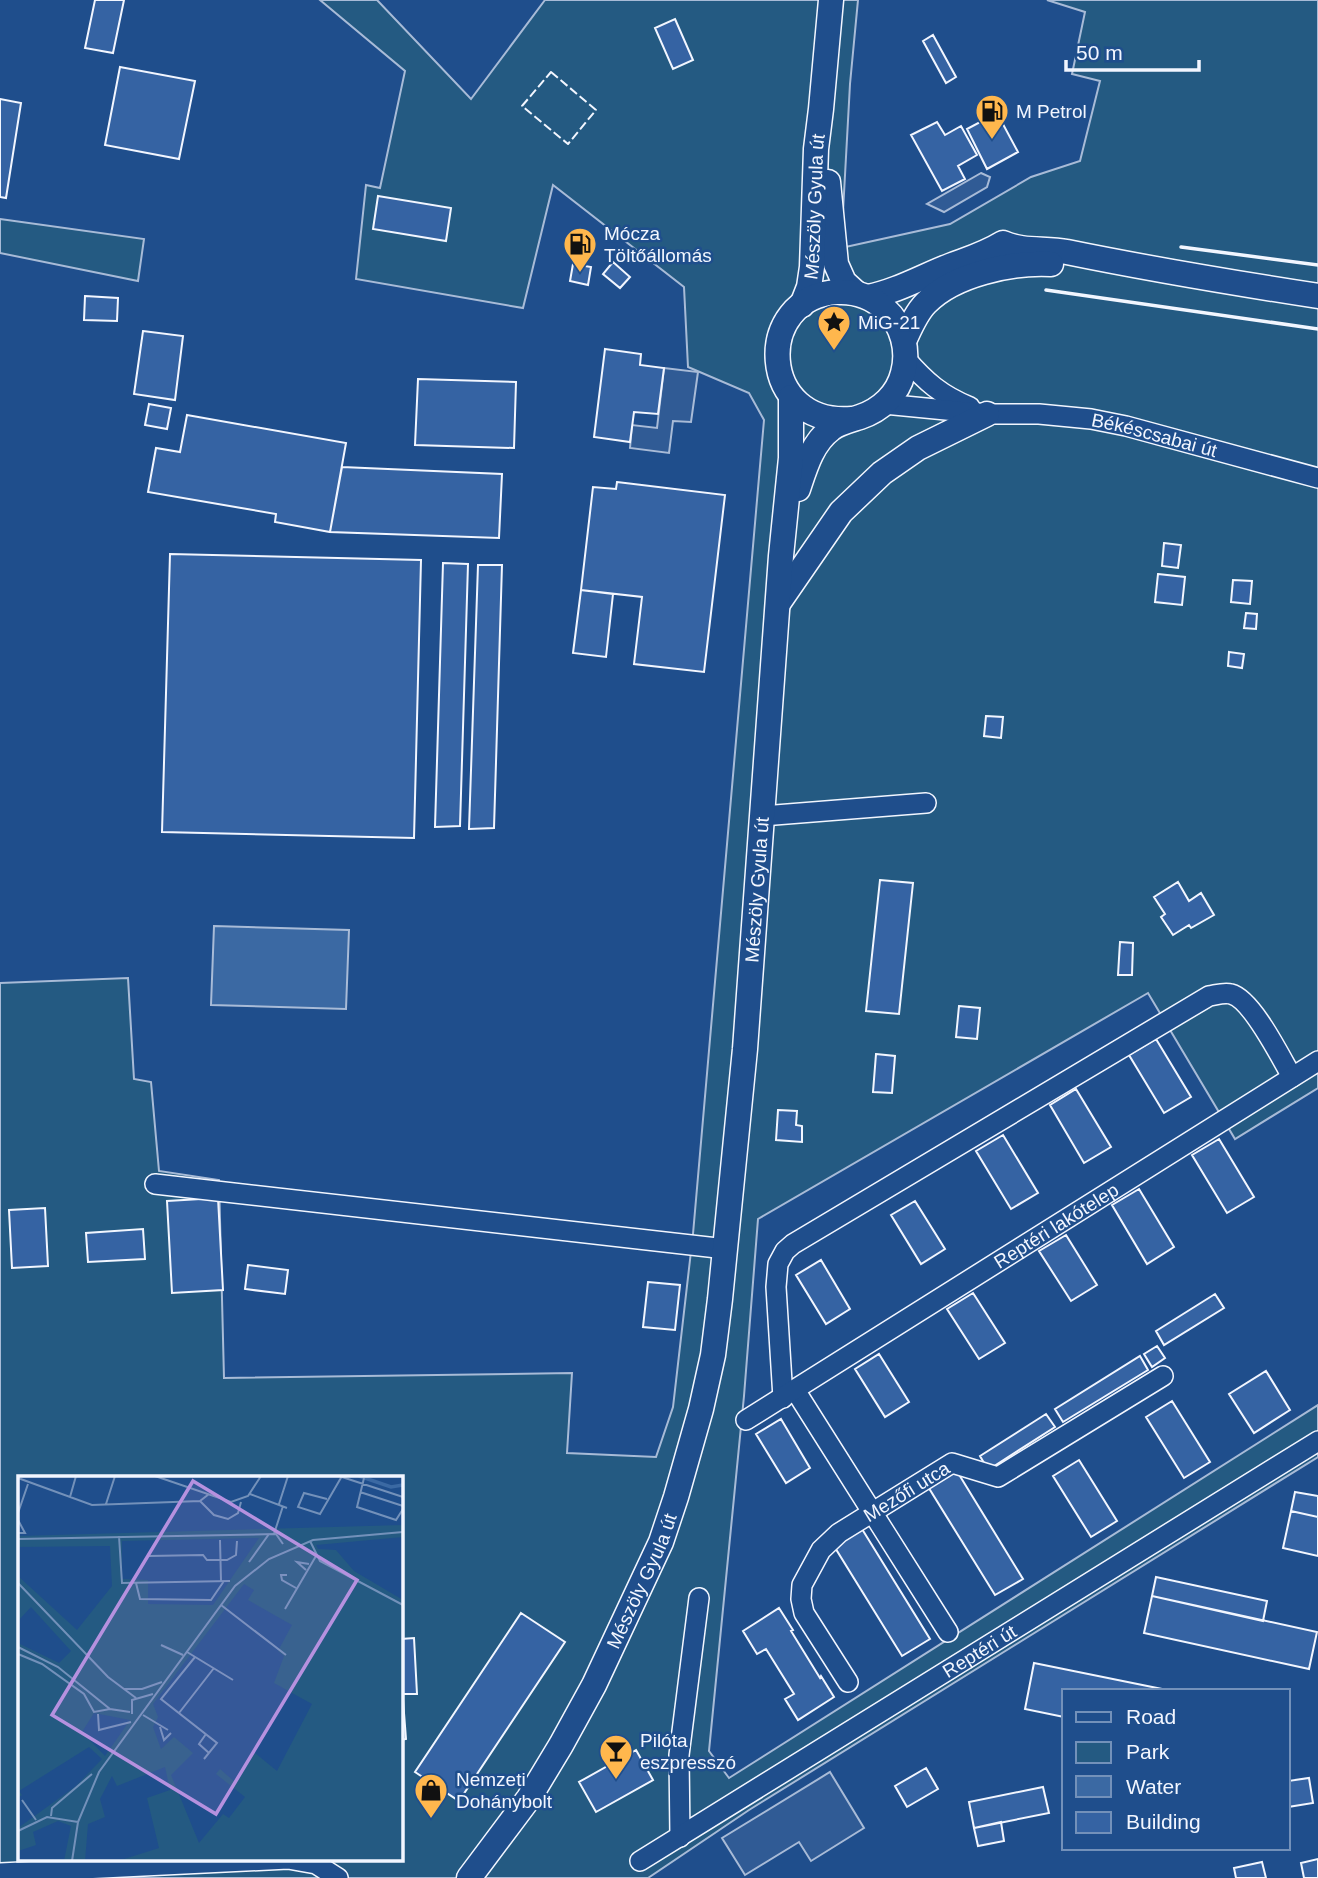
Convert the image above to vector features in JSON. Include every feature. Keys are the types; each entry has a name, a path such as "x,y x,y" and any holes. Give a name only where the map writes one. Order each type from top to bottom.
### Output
{"main road":[{"name":"Mészöly Gyula út","path":"802,305 809,287 811,267 816,149 831,0"},
{"name":"Mészöly Gyula út","path":"821,108 836,264 844,282 888,312 896,321 905,350"},
{"path":"862,295 906,286 985,254 1003,243 1015,248 1062,251 1144,268 1318,296"},
{"path":"884,404 899,384 905,350 915,320 929,300 968,278 1003,267 1042,263 1144,268"},
{"name":"Mészöly Gyula út","path":"469,1878 529,1798 594,1685 661,1542 701,1409 712,1355 726,1249 745,1049 791,458 792,397 783,384 778,369 778,344 786,323 802,305 832,292 862,295"},
{"path":"792,397 800,406 823,418 852,419"},
{"name":"Mészöly Gyula út","path":"784,530 807,461 817,445 831,429 865,416 884,404"},
{"path":"779,603 841,512 882,473 918,448 987,414"}],"street":[{"name":"Békéscsabai út","path":"905,350 927,383 942,394 987,414"},
{"name":"Békéscsabai út","path":"884,404 987,414 1067,416 1103,422 1318,478"},
{"path":"762,816 926,803"},
{"path":"948,1632 872,1512 789,1394 776,1287 778,1264 785,1251 1209,996 1233,994 1244,1002 1255,1015 1292,1077"},
{"name":"Reptéri lakótelep","path":"746,1420 1318,1061"},
{"path":"155,1184 726,1249"},
{"name":"Mezőfi utca","path":"848,1682 804,1613 801,1599 802,1585 821,1550 839,1533 953,1463 998,1477 1163,1376"},
{"name":"Reptéri út","path":"640,1861 1318,1441"},
{"path":"680,1837 679,1755 699,1598"},
{"path":"0,1873 288,1860 316,1864 338,1878"}],"green space":[{"path":"320,0 377,0 471,99 545,0 858,0 850,84 841,248 950,224 1031,177 1080,161 1100,81 1072,74 1085,12 1047,0 1318,0 1318,1088 1235,1139 1148,993 758,1219 744,1396 709,1751 729,1778 1318,1405 1318,1457 749,1810 648,1878 0,1878 0,983 128,978 134,1079 151,1082 159,1171 219,1180 224,1378 572,1373 567,1453 656,1457 673,1407 693,1234 764,420 749,393 688,367 684,287 553,185 523,308 356,279 366,185 380,188 405,71"},
{"path":"0,219 144,239 138,281 0,253"}],"shaded area":[{"path":"981,173 990,177 987,187 944,212 927,204"},
{"path":"664,368 698,372 691,422 673,421 669,453 630,448 632,425 657,428"},
{"path":"830,1772 864,1828 811,1861 799,1842 745,1875 722,1838"}],"water":[{"path":"214,926 349,930 346,1009 211,1005"}],"building":[{"path":"95,0 124,0 113,53 85,48"},
{"path":"675,19 693,60 673,69 655,28"},
{"path":"933,35 956,77 946,83 923,41"},
{"path":"120,67 195,81 179,159 105,145"},
{"path":"0,99 21,103 6,198 0,197"},
{"name":"M Petrol","path":"997,113 1018,152 987,169 967,129"},
{"path":"937,122 945,135 961,126 977,155 958,166 965,179 942,191 911,135"},
{"path":"378,196 451,208 446,241 373,229"},
{"path":"613,262 630,277 620,288 603,274"},
{"name":"Mócza Töltőállomás","path":"573,264 591,267 588,285 570,281"},
{"path":"85,296 118,298 117,321 84,320"},
{"path":"143,331 183,336 175,400 134,394"},
{"path":"605,349 641,354 640,365 664,368 658,414 634,412 630,442 594,437"},
{"path":"418,379 516,382 514,448 415,445"},
{"path":"149,404 171,408 167,429 145,425"},
{"path":"187,415 346,443 330,532 275,522 276,514 148,492 156,448 180,452"},
{"path":"342,467 502,474 499,538 330,532"},
{"path":"617,482 725,495 704,672 634,664 642,597 581,590 593,487 616,489"},
{"path":"1164,543 1181,545 1178,568 1162,566"},
{"path":"170,554 421,560 414,838 162,832"},
{"path":"443,563 468,564 460,826 435,827"},
{"path":"478,565 502,565 494,828 469,829"},
{"path":"1158,574 1185,577 1182,605 1155,602"},
{"path":"1233,580 1252,581 1250,604 1231,602"},
{"path":"581,590 613,594 606,657 573,653"},
{"path":"1246,613 1257,614 1256,629 1244,628"},
{"path":"1229,652 1244,654 1242,668 1228,666"},
{"path":"986,716 1003,717 1001,738 984,736"},
{"path":"880,880 913,883 899,1014 866,1011"},
{"path":"1178,882 1189,901 1201,893 1214,915 1173,935 1161,917 1165,914 1154,897"},
{"path":"1120,942 1133,943 1132,975 1118,975"},
{"path":"959,1006 980,1008 977,1039 956,1037"},
{"path":"1156,1039 1191,1097 1164,1113 1129,1055"},
{"path":"876,1054 895,1056 892,1093 873,1092"},
{"path":"1076,1089 1111,1147 1084,1163 1050,1105"},
{"path":"778,1110 797,1111 796,1125 802,1126 802,1142 776,1140"},
{"path":"1003,1135 1038,1193 1011,1209 976,1151"},
{"path":"1219,1139 1254,1197 1227,1213 1192,1155"},
{"path":"1139,1189 1174,1247 1147,1264 1112,1205"},
{"path":"218,1198 223,1290 172,1293 167,1201"},
{"path":"915,1201 945,1249 921,1264 891,1215"},
{"path":"45,1208 48,1266 12,1268 9,1210"},
{"path":"143,1229 145,1259 88,1262 86,1233"},
{"path":"1066,1235 1097,1285 1071,1301 1039,1251"},
{"path":"821,1260 850,1309 826,1324 796,1275"},
{"path":"248,1265 288,1270 285,1294 245,1289"},
{"path":"648,1282 680,1285 675,1330 643,1327"},
{"path":"973,1293 1005,1343 979,1359 947,1309"},
{"path":"1215,1294 1224,1308 1164,1345 1156,1331"},
{"path":"1157,1346 1165,1358 1152,1367 1144,1354"},
{"path":"879,1354 909,1402 885,1417 855,1369"},
{"path":"1140,1356 1148,1370 1063,1422 1055,1409"},
{"path":"1266,1371 1290,1410 1254,1433 1229,1394"},
{"path":"1172,1401 1210,1462 1184,1478 1146,1417"},
{"path":"1046,1414 1055,1427 988,1470 980,1456"},
{"path":"781,1419 810,1468 786,1483 756,1434"},
{"path":"1079,1460 1117,1521 1091,1537 1053,1476"},
{"path":"955,1468 1023,1579 995,1595 927,1485"},
{"path":"1295,1492 1318,1496 1318,1517 1291,1511"},
{"path":"1291,1511 1318,1517 1318,1556 1283,1548"},
{"path":"862,1529 930,1639 902,1656 834,1546"},
{"path":"1156,1577 1267,1601 1263,1621 1152,1596"},
{"path":"1152,1596 1317,1632 1309,1669 1144,1633"},
{"path":"779,1608 834,1697 798,1720 785,1699 794,1694 766,1649 757,1654 743,1631"},
{"path":"521,1613 565,1642 459,1801 415,1772"},
{"path":"414,1638 417,1694 402,1694 402,1639"},
{"path":"1034,1663 1162,1689 1062,1689 1062,1717 1025,1709"},
{"path":"402,1700 403,1700 406,1739 402,1740"},
{"name":"Pilóta eszpresszó","path":"636,1750 653,1780 596,1812 579,1782"},
{"path":"926,1768 938,1789 907,1807 895,1786"},
{"path":"1309,1778 1313,1803 1290,1807 1290,1781"},
{"path":"1043,1787 1049,1813 974,1828 969,1802"},
{"path":"1001,1822 1004,1841 978,1846 974,1828"},
{"path":"1318,1859 1318,1878 1304,1878 1301,1863"},
{"path":"1262,1862 1266,1878 1236,1878 1234,1868"}],"fence":[{"path":"551,72 596,110 568,144 522,106 551,72"}],"wall":[{"path":"1181,247 1318,265"},
{"path":"1046,290 1318,329"}],"place":[{"name":"M Petrol","path":"992,141"},
{"name":"Mócza Töltőállomás","path":"580,274"},
{"name":"MiG-21","path":"834,352"},
{"name":"Pilóta eszpresszó","path":"616,1781"},
{"name":"Nemzeti Dohánybolt","path":"431,1820"}]}
